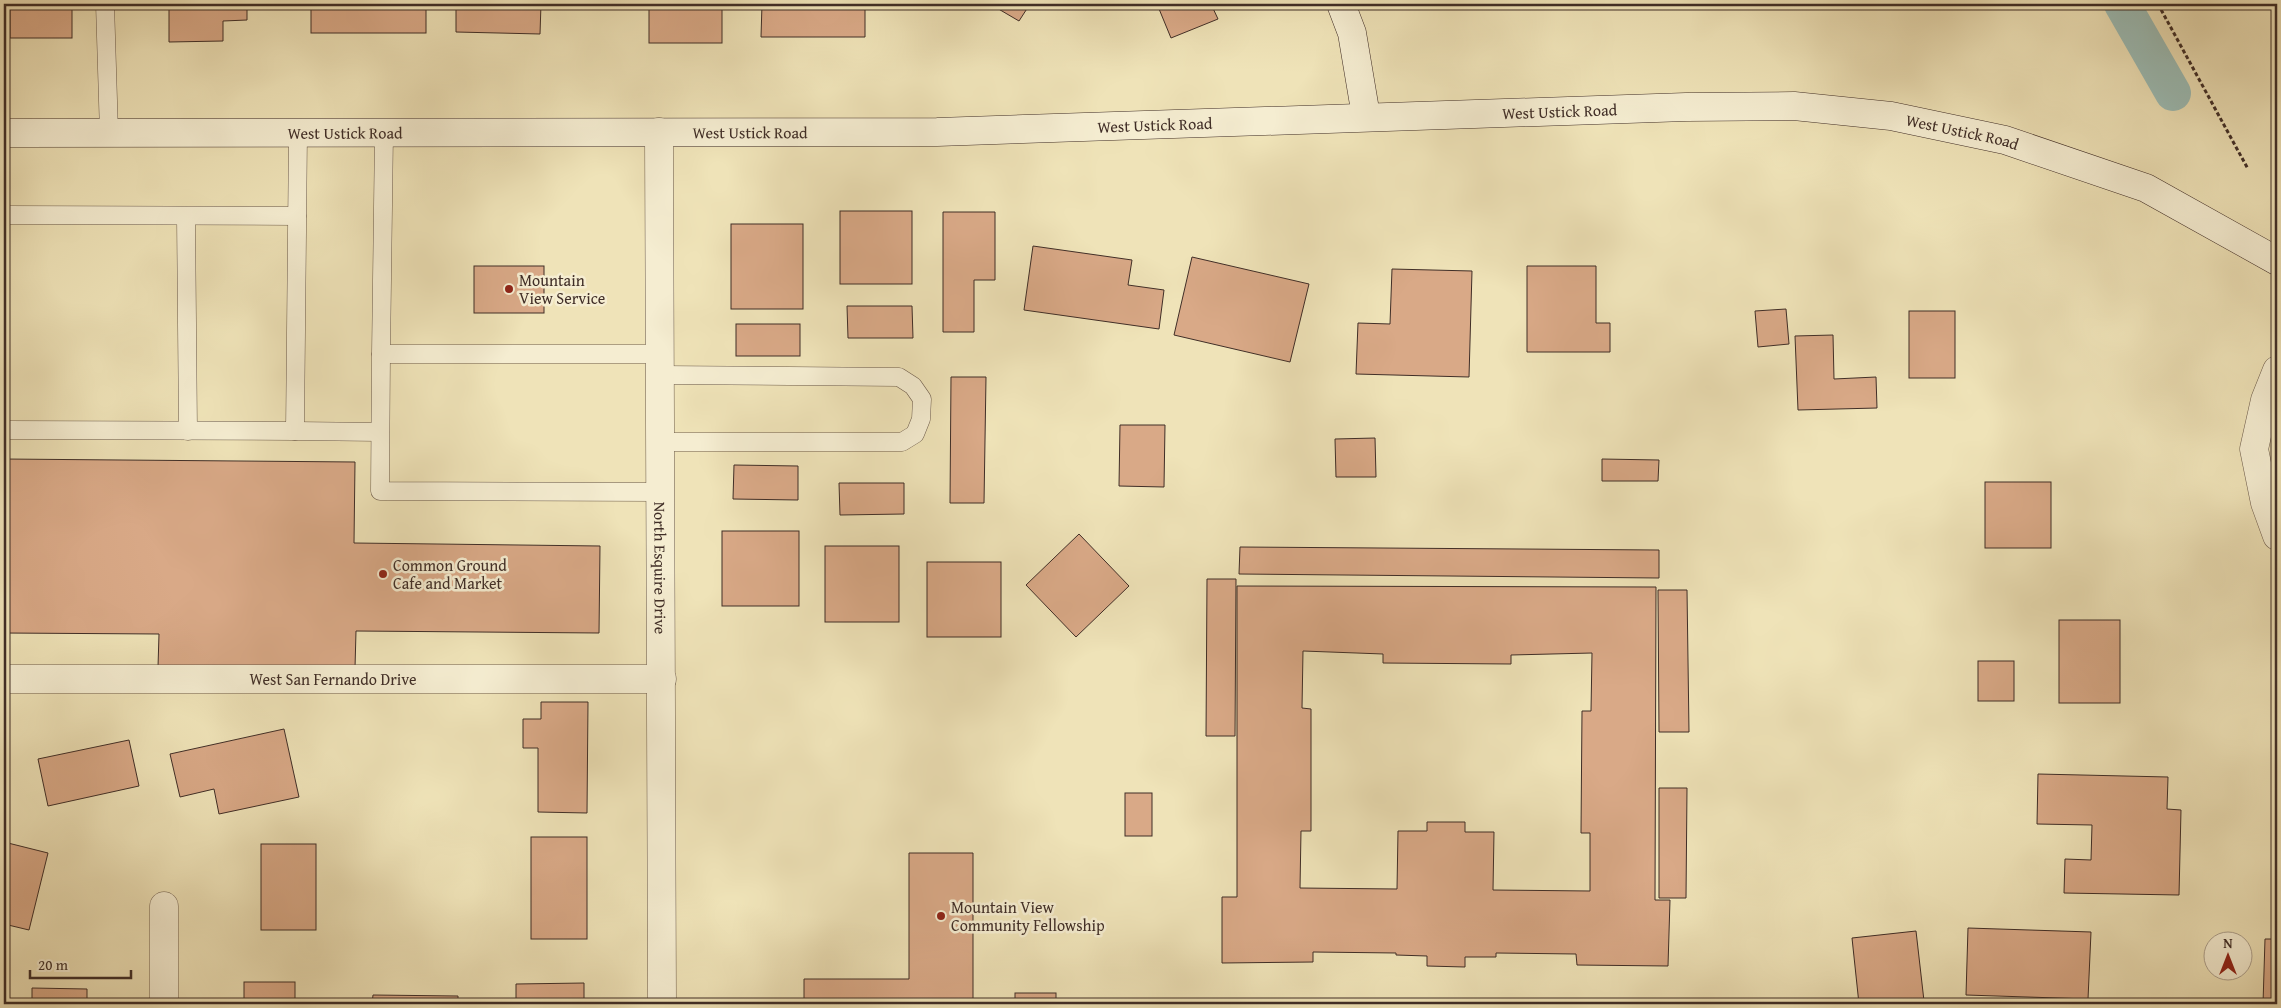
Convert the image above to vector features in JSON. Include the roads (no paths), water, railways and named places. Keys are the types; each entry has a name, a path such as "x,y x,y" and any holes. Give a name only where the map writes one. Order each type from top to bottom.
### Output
{"main road":[{"path":"1341,4 1352,33 1366,116"},
{"name":"West Ustick Road","path":"4,133 937,132 1366,116 1784,106 1891,116 2005,140 2146,188 2277,261"},
{"name":"North Esquire Drive","path":"659,132 662,1004"},
{"path":"2277,370 2265,400 2254,449 2265,503 2277,536"},
{"name":"West San Fernando Drive","path":"4,679 662,679"},
{"path":"164,906 164,1004"}],"lane":[{"path":"105,4 109,133"},
{"path":"295,431 298,133"},
{"path":"384,133 380,491 661,492"},
{"path":"4,216 297,216"},
{"path":"186,216 188,431"},
{"path":"381,354 899,376 913,386 922,399 921,420 916,434 902,442 661,442"},
{"path":"4,430 380,432"}],"waterway":[{"path":"2122,4 2173,93"}],"place":[{"name":"Mountain View Service","path":"509,289"},
{"name":"Common Ground Cafe and Market","path":"383,574"},
{"name":"Mountain View Community Fellowship","path":"941,916"}]}
